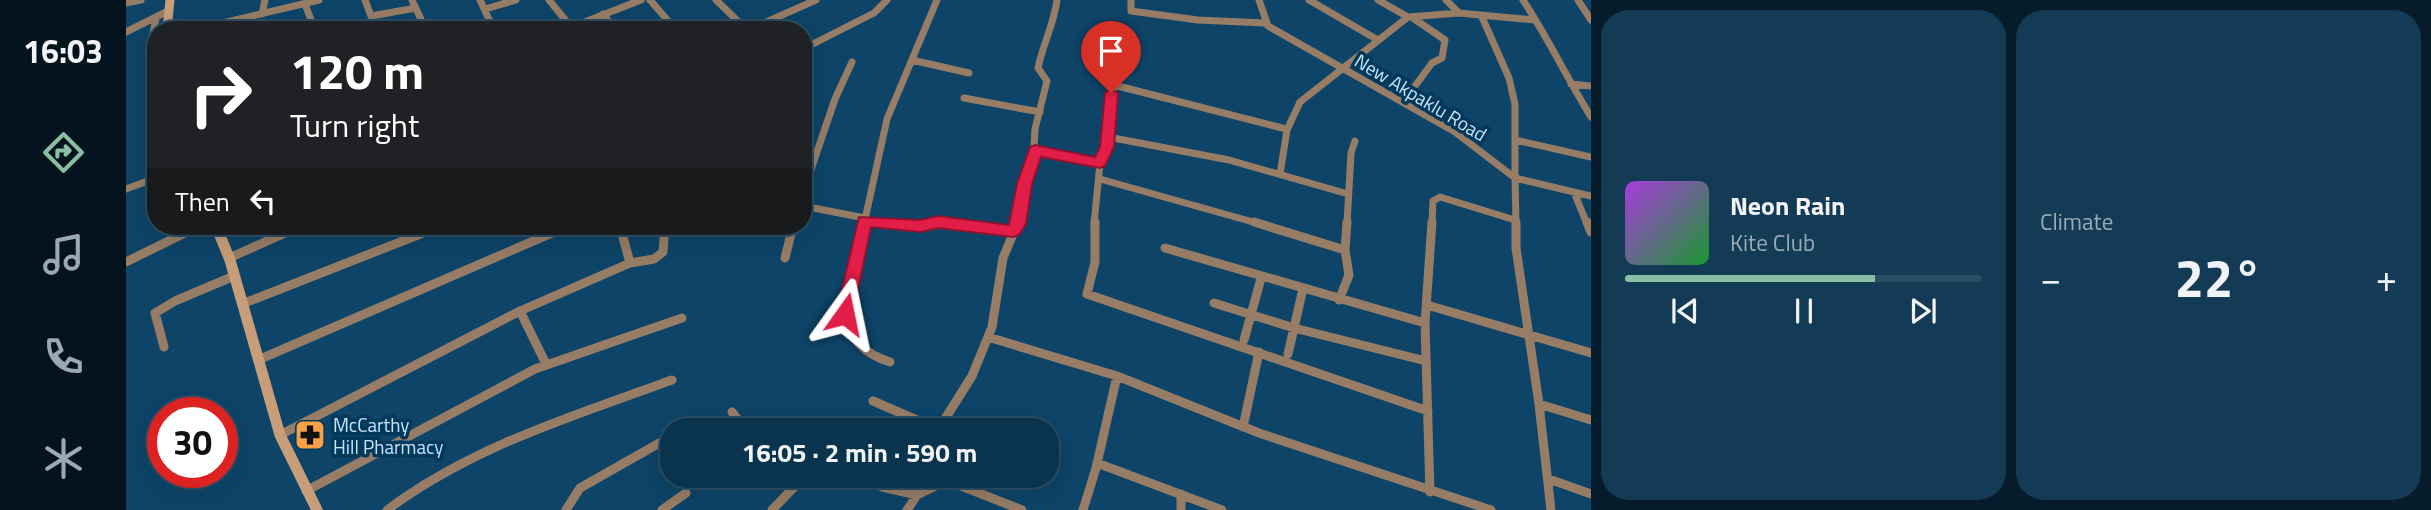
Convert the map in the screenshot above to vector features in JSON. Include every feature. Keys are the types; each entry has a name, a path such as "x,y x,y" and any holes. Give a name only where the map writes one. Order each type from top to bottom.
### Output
{"street":[{"path":"126,3 141,0"},
{"path":"167,21 170,0"},
{"path":"262,14 265,0"},
{"path":"232,21 295,3 305,4 319,0"},
{"path":"365,0 371,16 416,8"},
{"path":"412,0 422,21"},
{"path":"480,0 487,21"},
{"path":"485,9 516,0"},
{"path":"549,0 562,21"},
{"path":"585,21 641,0"},
{"path":"650,0 668,21"},
{"path":"716,0 738,21"},
{"path":"786,0 796,9"},
{"path":"768,21 816,0"},
{"path":"812,44 874,13 887,0"},
{"path":"890,362 873,358 854,340 845,326 845,314 887,119 897,88 937,0"},
{"path":"945,418 972,376 988,338 999,298 1003,258 1018,224 1024,184 1033,165 1035,129 1047,81 1038,68 1044,42 1054,22 1057,0"},
{"path":"1132,0 1131,11 1225,24 1265,23 1259,0"},
{"path":"1309,0 1378,40"},
{"path":"1378,0 1445,40 1442,58 1432,63 1404,101"},
{"path":"1446,0 1459,13"},
{"path":"1523,0 1553,46 1591,117"},
{"path":"1578,0 1591,20"},
{"path":"305,4 311,21"},
{"path":"150,21 168,11"},
{"path":"1280,174 1286,129 1295,106 1308,93 1410,17 1459,13 1535,20"},
{"path":"603,14 609,21"},
{"path":"1482,17 1504,67 1516,104 1516,248 1539,404 1551,510"},
{"path":"126,32 147,22"},
{"name":"New Akpaklu Road","path":"1265,23 1342,69 1404,101 1465,139 1515,178"},
{"path":"1130,44 1110,98 1108,137 1100,163 1094,228 1095,262 1087,295 1428,411"},
{"path":"912,60 969,73"},
{"path":"812,167 835,99 852,62"},
{"path":"1571,84 1591,86"},
{"path":"1114,85 1286,129"},
{"path":"964,98 1040,112"},
{"path":"1108,137 1155,142 1348,194"},
{"path":"1515,140 1591,157"},
{"path":"1339,300 1349,275 1345,250 1348,194 1355,141"},
{"path":"1035,150 1100,163"},
{"path":"1515,178 1591,196"},
{"path":"1100,179 1345,250"},
{"path":"126,189 147,181"},
{"path":"1574,192 1591,232"},
{"path":"1430,492 1425,323 1433,201 1440,197 1515,220"},
{"path":"812,208 865,219 921,226 938,222 1013,231"},
{"path":"126,262 182,235"},
{"path":"219,235 229,258 280,435 317,510"},
{"path":"229,258 281,235"},
{"path":"242,304 418,235"},
{"path":"258,360 547,235"},
{"path":"622,235 630,263"},
{"path":"280,435 520,311 630,263 654,258 663,252 664,235"},
{"path":"785,258 791,235"},
{"path":"1165,248 1425,323"},
{"path":"164,347 155,313 175,301 234,276"},
{"path":"1244,340 1260,282"},
{"path":"1288,354 1302,293"},
{"path":"1214,303 1294,328 1426,362"},
{"path":"1427,305 1591,354"},
{"path":"520,311 546,364"},
{"path":"306,491 546,364 682,318"},
{"path":"988,338 1117,376 1243,427 1430,492 1491,510"},
{"path":"1243,427 1259,352"},
{"path":"1083,510 1097,466 1117,376"},
{"path":"387,510 413,491 498,445 546,424 672,380"},
{"path":"873,401 915,418"},
{"path":"1539,404 1591,420"},
{"path":"732,412 737,418"},
{"path":"566,510 580,488 660,443"},
{"path":"1097,466 1183,494 1222,510"},
{"path":"1549,479 1591,494"},
{"path":"886,488 917,495 942,483 956,484 1022,510"},
{"path":"772,510 793,488"},
{"path":"906,510 917,495 918,488"},
{"path":"662,510 686,493"},
{"path":"1181,510 1183,494"}],"place":[{"name":"McCarthy Hill Pharmacy","path":"310,435"}],"route":[{"path":"845,314 865,221 921,226 938,222 1013,231 1018,224 1024,184 1033,165 1035,150 1100,163 1107,147 1111,93"}]}
